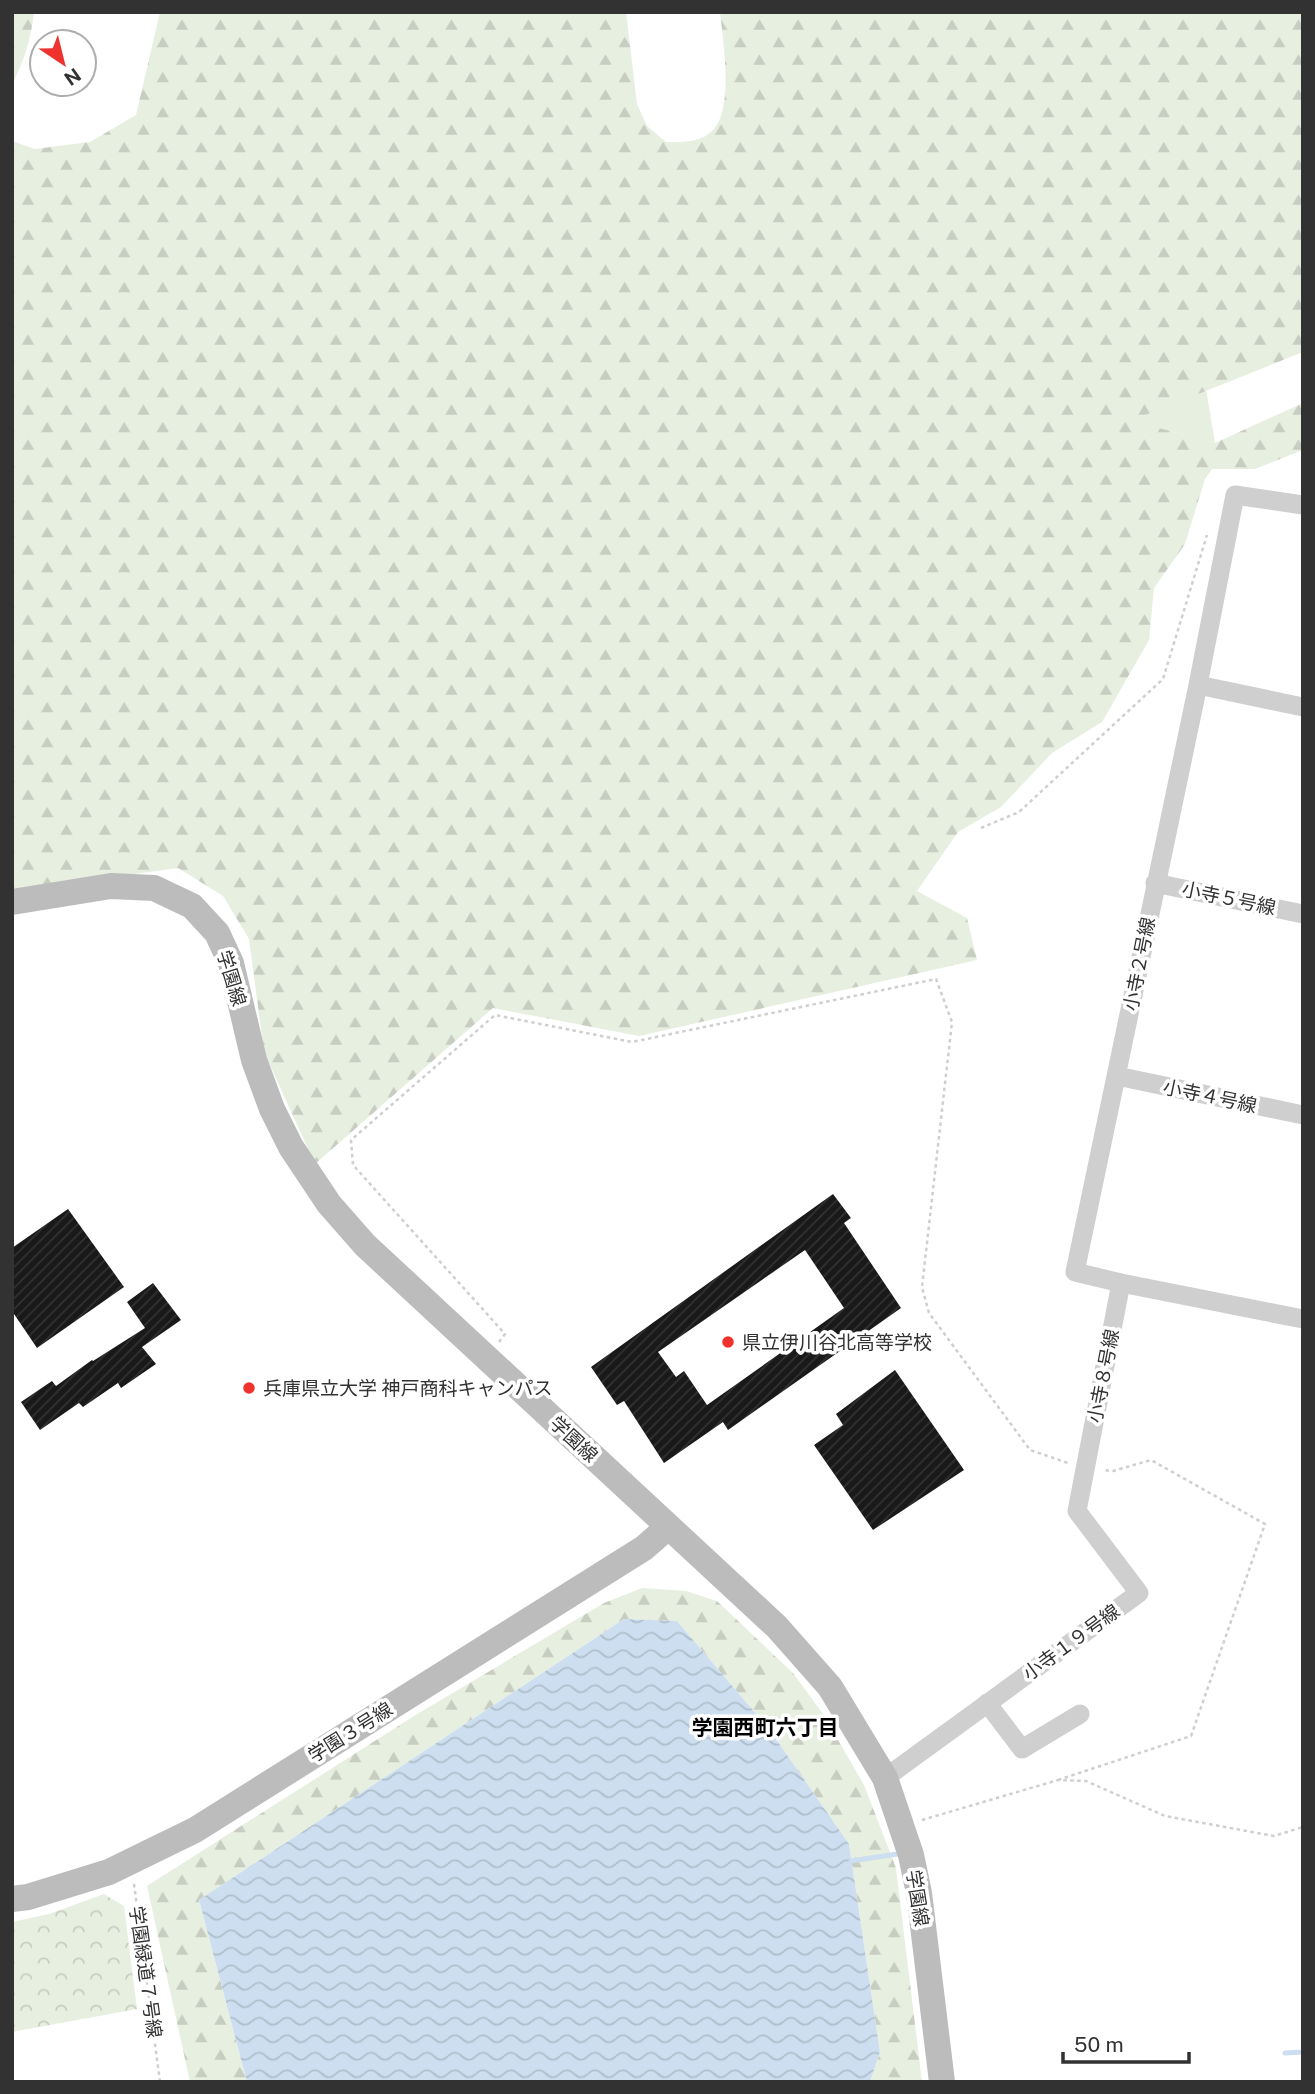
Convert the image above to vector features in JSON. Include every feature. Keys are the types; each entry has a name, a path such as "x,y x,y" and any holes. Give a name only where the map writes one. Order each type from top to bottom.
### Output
{"street":[{"name":"小寺２号線","path":"1303,505 1235,495 1076,1272 1303,1320"},
{"path":"1198,685 1303,707"},
{"name":"小寺５号線","path":"1155,883 1303,914"},
{"name":"学園線","path":"12,902 111,886 154,887 192,906 217,933 231,963 254,1060 272,1109 291,1147 329,1204 365,1245 777,1627 830,1687 884,1778 911,1855 919,1893 943,2082"},
{"name":"小寺４号線","path":"1117,1076 1303,1115"},
{"name":"小寺８号線","path":"1084,1468 1121,1283"},
{"name":"小寺１９号線","path":"884,1778 1139,1592 1077,1511 1084,1468"},
{"name":"学園３号線","path":"12,1899 28,1897 109,1872 195,1830 644,1548 668,1527"},
{"path":"987,1703 1022,1749 1080,1714"}],"path":[{"path":"981,828 1019,812 1163,679 1208,533"},
{"path":"487,1359 505,1334 353,1165 351,1140 495,1015 632,1042 936,979 952,1022 922,1287 929,1313 1030,1451 1084,1468 1113,1471 1151,1460 1265,1524 1191,1736 1058,1780 902,1826"},
{"path":"1058,1780 1086,1781 1165,1816 1274,1836 1303,1827"},
{"name":"学園緑道７号線","path":"131,1863 160,2082"}],"green space":[{"path":"12,12 34,12 31,28 28,28 26,50 12,85"},
{"path":"160,12 626,12 637,104 647,126 666,142 672,142 703,137 713,130 719,120 726,74 720,12 1303,12 1303,352 1143,416 1144,424 1215,443 1303,403 1303,450 1255,469 1212,469 1205,479 1185,544 1154,588 1149,640 1102,722 1052,753 1001,807 958,832 917,891 967,918 977,960 639,1036 493,1008 315,1164 264,1052 249,939 223,896 178,868 12,891 12,141 35,149 90,142 136,115"},
{"path":"1206,389 1215,443 1143,424 1143,416"},
{"path":"642,1588 686,1591 717,1601 793,1673 823,1714 864,1785 896,1868 922,2082 870,2082 880,2052 849,1844 769,1729 677,1621 624,1619 199,1900 247,2082 190,2082 147,1886 414,1716 604,1603"},
{"path":"104,1894 124,1906 137,2009 12,2032 12,1922 49,1914"}],"water":[{"path":"624,1619 677,1621 769,1729 849,1844 880,2052 870,2082 247,2082 199,1900"}],"building":[{"path":"833,1194 851,1218 844,1223 901,1308 728,1430 723,1422 664,1463 624,1401 617,1405 591,1367","holes":["805,1250 844,1308 707,1405 684,1371 676,1377 658,1352"]},
{"path":"68,1209 124,1287 37,1348 12,1311 12,1248"},
{"path":"153,1283 181,1320 142,1347 156,1364 121,1388 118,1383 83,1407 79,1403 40,1430 21,1402 52,1381 56,1386 92,1360 145,1328 127,1302"},
{"path":"895,1370 964,1470 873,1530 814,1445 843,1425 836,1414"}],"waterway":[{"path":"851,1861 904,1853"},
{"path":"1285,2053 1303,2052"}],"place":[{"name":"県立伊川谷北高等学校","path":"728,1342"},
{"name":"兵庫県立大学 神戸商科キャンパス","path":"249,1388"}],"district":[{"name":"学園西町六丁目","path":"765,1727"}]}
